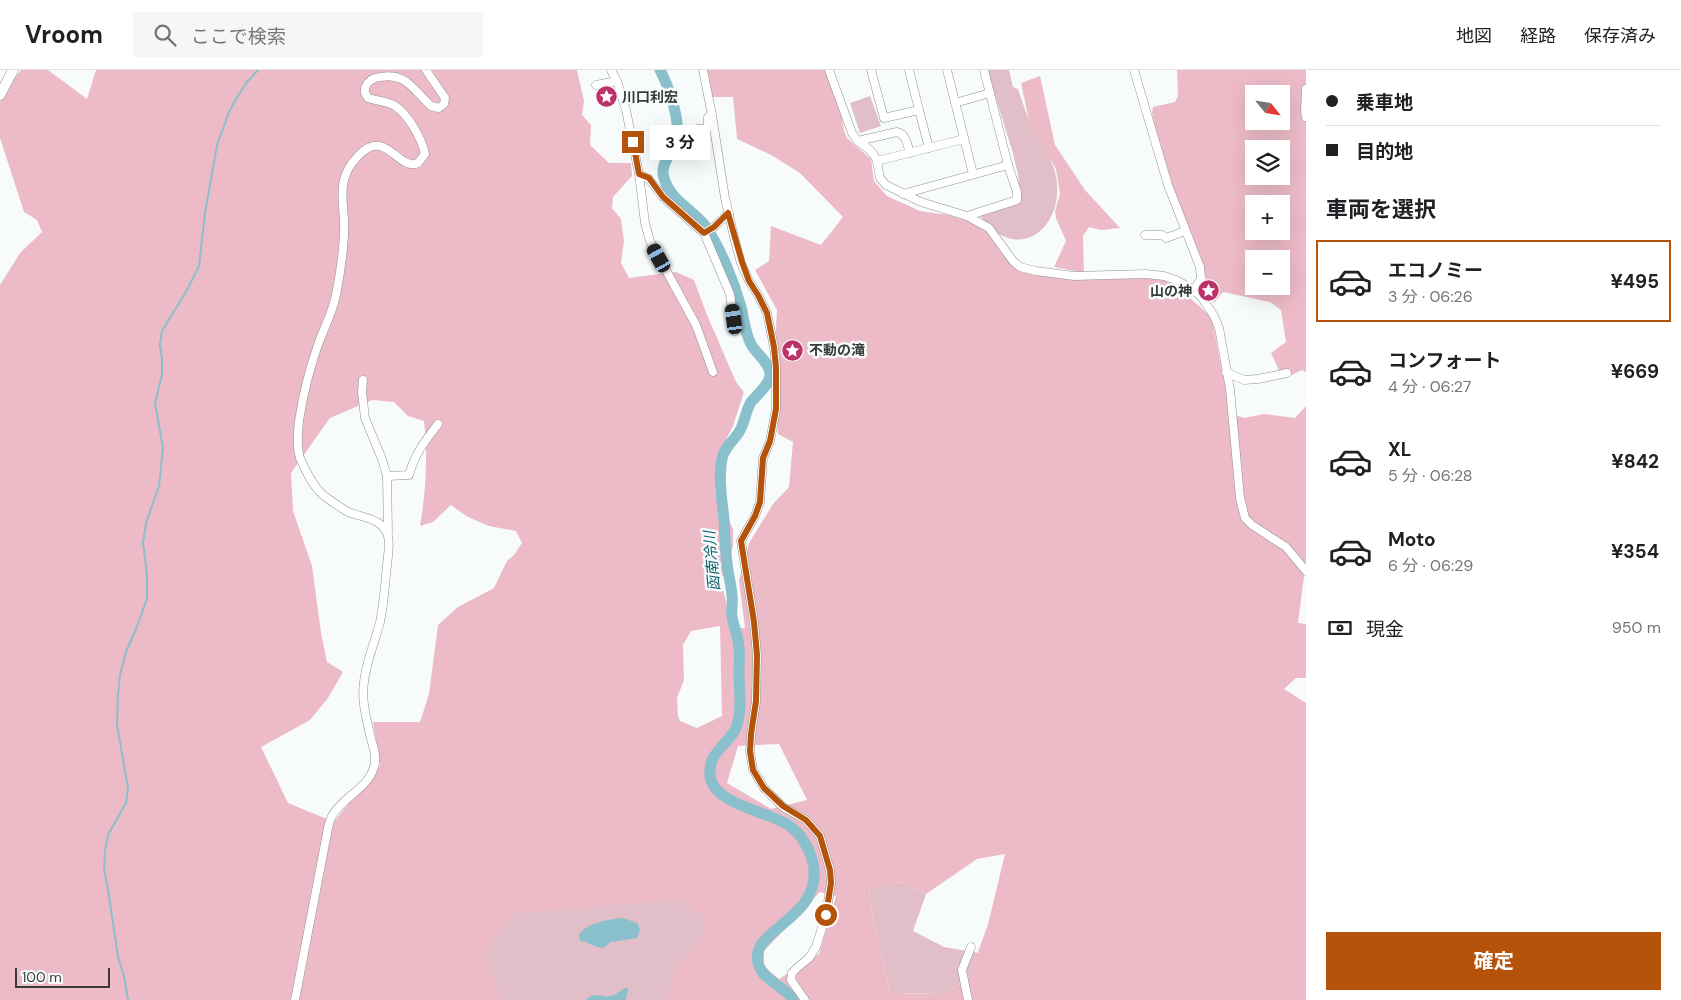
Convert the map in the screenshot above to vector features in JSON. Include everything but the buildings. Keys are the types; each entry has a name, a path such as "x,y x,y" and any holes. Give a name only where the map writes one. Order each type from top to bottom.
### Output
{"main road":[{"path":"0,95 14,70"}],"street":[{"path":"388,537 383,527 375,520 348,511 326,497 315,486 300,456 298,433 302,404 311,368 336,297 344,232 342,189 346,172 359,155 375,146 392,151 410,165 418,163 425,154 420,138 401,110 388,103 368,98 365,89 371,79 386,75 399,75 411,84 431,106 440,108 444,104 445,98 426,70"},
{"path":"611,70 617,81 626,110 650,241 696,325 713,372"},
{"path":"703,70 728,213 749,281 767,313 774,347 776,409 770,441 763,458 760,502 755,516 741,541 754,622 757,655 756,701 750,751 753,770 764,788 783,806 806,820 820,836 830,870 831,883 826,915 816,947 809,958 792,973 791,980 805,1000"},
{"path":"830,70 852,133 858,141 870,150 877,161 882,181 921,202 967,216 988,228 1012,261 1028,269 1074,276 1129,274 1164,276 1194,290 1202,298 1214,316 1218,328 1230,389 1240,498 1245,518 1252,525 1286,547 1306,571"},
{"path":"871,70 884,118 919,110"},
{"path":"909,70 929,148"},
{"path":"947,70 973,174"},
{"path":"967,216 1017,200 1017,192 1008,165 984,70"},
{"path":"1134,70 1159,157 1201,273 1201,279 1194,290"},
{"path":"596,85 617,81"},
{"path":"1306,89 1306,117"},
{"path":"955,103 990,93"},
{"path":"690,130 708,128 708,117 712,115"},
{"path":"858,141 896,132 902,134 905,138 910,153"},
{"path":"877,161 964,139"},
{"path":"903,194 1008,165"},
{"path":"639,174 649,178 663,197 704,233 730,294 736,331"},
{"path":"704,233 714,227 728,213"},
{"path":"1166,238 1185,231"},
{"path":"1145,235 1162,235 1166,238 1169,247"},
{"path":"1226,372 1244,380 1287,373"},
{"path":"295,1000 332,816 369,779 375,766 375,754 364,709 362,692 384,599 388,537 387,476 365,418 362,392 363,380"},
{"path":"387,476 409,475 418,450 438,424"},
{"path":"968,1000 962,970 971,947"}],"shaded area":[{"path":"21,70 48,70 87,99 96,70 577,70 584,101 582,115 591,125 590,145 609,163 631,163 632,176 613,197 612,208 621,219 624,241 621,263 629,278 676,272 694,280 736,382 744,392 733,426 719,453 715,492 733,529 733,547 721,580 732,628 745,628 739,580 749,543 773,504 789,487 793,442 778,434 774,369 777,310 755,270 769,261 771,226 821,245 843,217 800,173 771,155 737,139 733,97 711,97 706,70 828,70 847,138 871,159 874,181 887,196 920,211 948,215 986,227 1022,269 1088,275 1137,273 1165,280 1185,293 1212,318 1232,414 1244,418 1264,414 1295,418 1306,406 1306,561 1298,623 1306,624 1306,678 1296,678 1284,689 1306,703 1306,1000 668,1000 675,968 707,932 702,916 679,900 516,913 483,951 501,996 499,1000 0,1000 0,285 20,253 42,232 37,220 24,212 0,138 0,102 7,88","holes":["372,400 394,402 408,416 424,421 426,474 420,526 433,522 451,505 466,516 489,526 516,531 522,543 514,555 507,561 494,588 458,607 438,625 429,694 420,722 373,722 380,766 334,822 288,803 261,747 310,720 328,698 343,672 327,662 312,566 293,511 291,473 330,418","720,626 722,716 697,728 680,721 678,716 677,698 684,680 683,645 691,631","779,744 807,800 771,809 727,783 738,746","1005,854 988,924 969,978 945,994 890,993 869,898 870,888 902,882 926,894 977,859","820,892 836,896 819,954 779,979 764,966 764,951"]},
{"path":"987,70 1009,70 1013,87 1018,89 1031,125 1048,156 1056,176 1057,195 1053,212 1046,225 1035,235 1022,239 1008,238 993,230 979,214 1020,200 1018,174 1012,150"},
{"path":"1177,70 1306,70 1306,372 1302,370 1283,379 1271,353 1286,342 1281,310 1270,302 1223,292 1214,303 1195,243 1166,174 1152,113 1153,107 1175,102 1178,96"},
{"path":"1040,76 1055,145 1085,190 1120,228 1101,230 1089,227 1083,236 1084,273 1054,267 1066,241 1055,211 1060,194 1056,169 1030,125 1021,83"},
{"path":"870,96 881,126 860,133 850,103"},
{"path":"595,879 716,907 698,1000 480,1000 473,951 485,900"},
{"path":"902,882 926,894 913,931 944,947 979,953 969,978 945,994 890,993 869,898 870,887"}],"water":[{"path":"623,918 637,923 640,930 637,938 611,942 603,948 580,941 579,935 587,927"},
{"path":"628,988 626,1000 586,1000 594,995 610,996"}],"waterway":[{"path":"128,1000 124,976 118,957 104,868 108,835 126,803 128,788 117,725 118,695 120,675 126,652 147,599 147,575 143,543 146,523 159,486 163,448 155,403 162,375 160,345 162,331 199,266 205,213 217,145 229,112 236,99 247,82 258,70"},
{"name":"函南冷川","path":"660,70 673,103 678,130 675,143 665,162 664,178 671,193 701,221 717,245 735,287 749,340 766,363 770,372 767,383 751,402 741,429 725,451 722,459 720,474 726,557 732,598 732,617 739,645 740,706 735,730 718,750 712,761 710,776 714,786 721,794 732,801 782,822 795,830 810,853 813,863 814,882 808,898 763,943 758,954 759,966 762,971 793,1000"}],"place":[{"name":"川口利宏","path":"606,97"},
{"name":"山の神","path":"1208,291"},
{"name":"不動の滝","path":"793,350"}],"route":[{"path":"633,142 639,174 649,178 663,197 704,233 714,227 728,213 735,241 749,281 767,313 776,368 776,409 770,441 763,458 762,495 755,516 741,541 754,622 757,655 756,701 750,751 753,770 764,788 783,806 806,820 820,836 830,870 831,883 826,915"}]}
